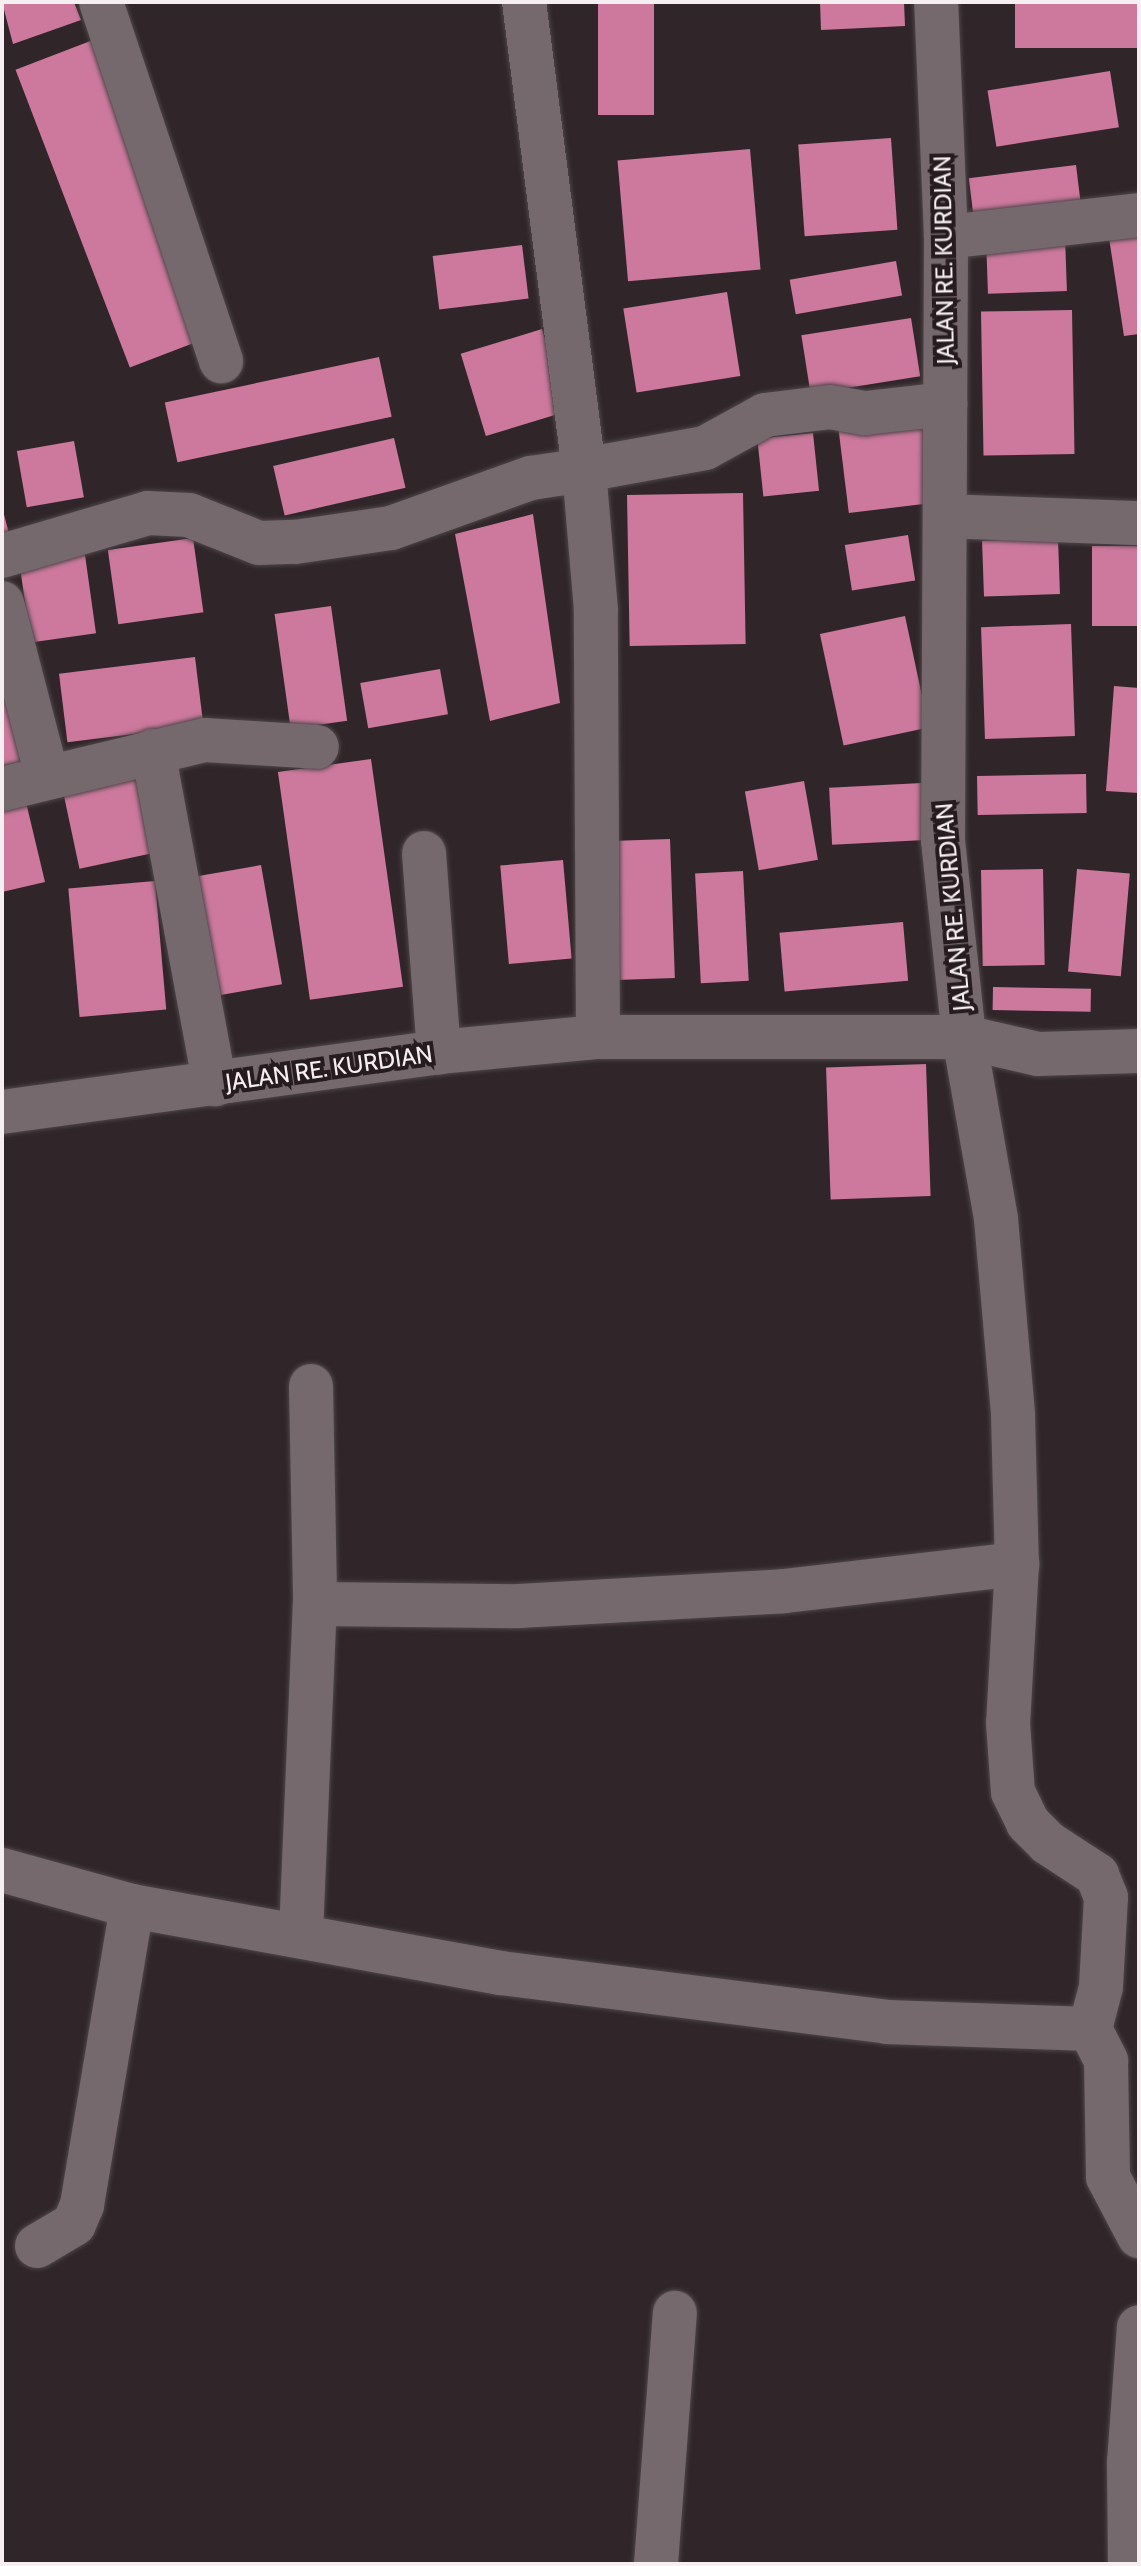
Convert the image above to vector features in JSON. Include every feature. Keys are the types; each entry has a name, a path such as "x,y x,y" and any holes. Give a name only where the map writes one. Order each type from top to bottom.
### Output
{"street":[{"path":"101,2 221,361"},
{"path":"524,2 584,470 596,610 598,1037"},
{"name":"JALAN RE. KURDIAN","path":"2,1112 439,1052 598,1037 964,1037 943,840 946,237 936,2"},
{"path":"946,237 1139,215"},
{"path":"2,556 148,513 189,515 259,543 295,542 391,528 531,478 705,448 765,415 830,407 865,413 946,404"},
{"path":"945,516 1139,523"},
{"path":"2,603 47,776"},
{"path":"2,789 204,740 245,739 317,747"},
{"path":"153,751 215,1084"},
{"path":"424,853 439,1052"},
{"path":"1139,1051 1038,1054 964,1037 996,1219 1013,1415 1017,1564 1008,1723 1013,1792 1028,1823 1048,1843 1097,1875 1106,1897 1101,1987 1090,2029 1106,2061 1108,2177 1139,2236"},
{"path":"301,1934 315,1604 311,1386"},
{"path":"315,1604 519,1606 784,1591 1017,1564"},
{"path":"2,1870 132,1906 301,1934 501,1973 887,2022 1090,2029"},
{"path":"37,2246 74,2224 82,2205 132,1906"},
{"path":"656,2564 675,2313"},
{"path":"1130,2564 1129,2462 1139,2327"}],"building":[{"path":"2,2 74,2 81,20 13,44"},
{"path":"598,2 654,2 654,115 598,115"},
{"path":"820,2 904,2 905,26 821,30"},
{"path":"1015,2 1139,2 1139,48 1015,48"},
{"path":"93,40 207,338 130,368 16,70"},
{"path":"1110,71 1119,127 996,147 988,90"},
{"path":"891,138 897,230 805,236 798,144"},
{"path":"750,149 761,270 628,281 618,161"},
{"path":"1076,165 1082,211 974,224 969,178"},
{"path":"1139,227 1139,334 1124,336 1108,231"},
{"path":"1065,236 1067,291 988,294 986,239"},
{"path":"522,245 529,299 439,310 433,256"},
{"path":"896,261 902,295 796,314 790,280"},
{"path":"727,292 740,376 637,392 623,308"},
{"path":"1072,310 1075,454 984,456 981,312"},
{"path":"911,318 920,376 811,394 801,335"},
{"path":"542,329 567,411 486,436 461,354"},
{"path":"379,357 392,417 177,462 165,403"},
{"path":"934,419 944,501 849,513 839,431"},
{"path":"813,433 819,491 763,497 757,439"},
{"path":"394,438 405,488 285,516 273,466"},
{"path":"74,441 84,497 27,507 17,451"},
{"path":"743,493 746,644 630,646 627,495"},
{"path":"2,507 11,541 2,543"},
{"path":"533,514 560,703 490,721 455,534"},
{"path":"908,535 915,580 852,590 845,545"},
{"path":"193,538 203,612 118,624 108,550"},
{"path":"1058,538 1060,594 984,597 982,541"},
{"path":"1092,546 1139,546 1139,626 1092,626"},
{"path":"85,555 96,633 31,642 20,564"},
{"path":"331,606 347,721 291,729 275,614"},
{"path":"905,616 929,728 844,746 820,634"},
{"path":"1071,624 1075,736 985,739 981,627"},
{"path":"195,657 203,725 67,742 59,674"},
{"path":"2,669 31,760 2,766"},
{"path":"440,669 448,714 368,728 360,683"},
{"path":"1114,686 1139,688 1139,793 1106,791"},
{"path":"371,759 403,987 310,1000 278,772"},
{"path":"145,773 162,851 79,869 63,790"},
{"path":"1086,774 1087,813 978,815 977,776"},
{"path":"804,781 818,860 759,870 745,791"},
{"path":"922,783 925,840 832,845 829,788"},
{"path":"25,798 45,882 2,892 2,804"},
{"path":"670,839 675,978 616,980 611,841"},
{"path":"563,860 572,959 509,964 500,865"},
{"path":"261,865 282,984 211,997 190,878"},
{"path":"1043,869 1045,965 983,966 981,870"},
{"path":"1077,869 1130,874 1121,976 1068,972"},
{"path":"743,871 749,981 701,983 695,874"},
{"path":"155,881 166,1010 80,1017 68,889"},
{"path":"903,922 908,981 785,992 779,933"},
{"path":"993,987 1091,989 1091,1012 993,1010"},
{"path":"926,1064 931,1196 831,1199 826,1067"}]}
